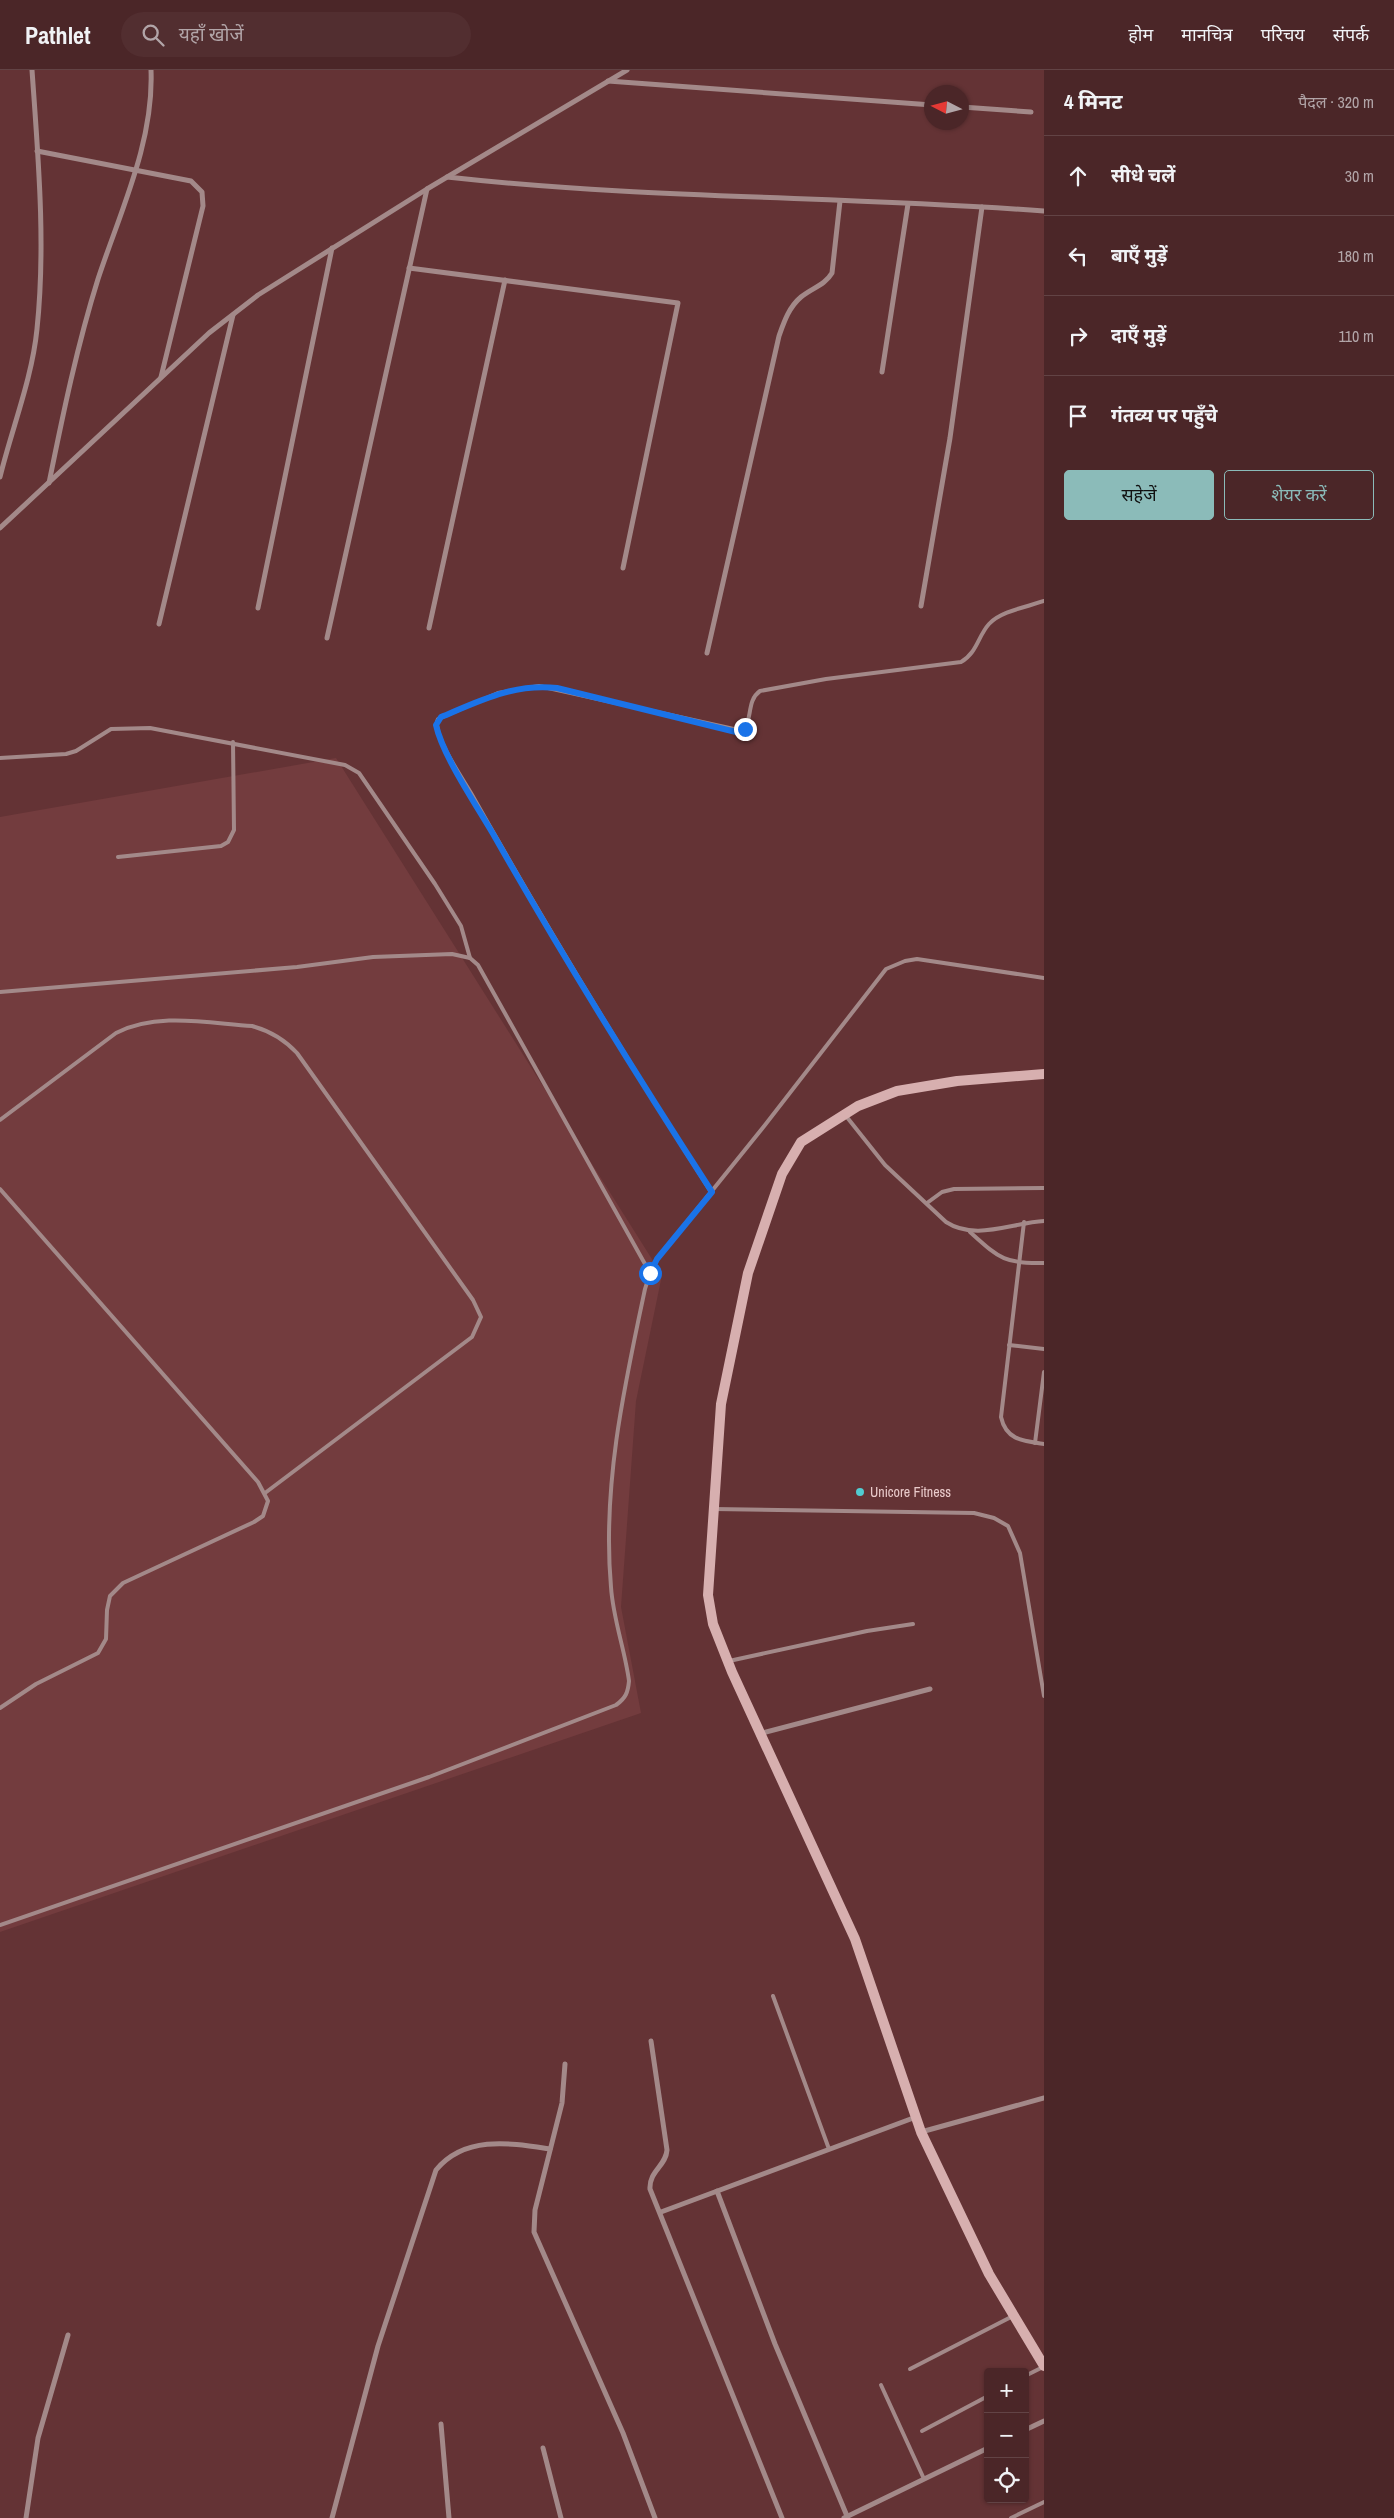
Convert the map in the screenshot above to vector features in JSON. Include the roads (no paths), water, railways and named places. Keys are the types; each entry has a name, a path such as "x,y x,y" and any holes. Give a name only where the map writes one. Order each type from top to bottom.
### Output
{"street":[{"path":"0,477 37,330 41,263 32,70"},
{"path":"49,483 69,382 80,340 135,170 149,109 151,70"},
{"path":"0,528 160,378 258,295 427,189 627,70"},
{"path":"608,81 924,104"},
{"path":"969,108 1031,112"},
{"path":"37,151 191,182 197,186 203,198 160,378"},
{"path":"447,177 513,184 641,193 1044,211"},
{"path":"327,638 427,189"},
{"path":"707,653 779,336 792,306 800,297 828,280 832,272 840,201"},
{"path":"882,372 908,204"},
{"path":"921,606 950,438 982,207"},
{"path":"258,608 332,248"},
{"path":"410,268 678,303 623,568"},
{"path":"429,628 504,280"},
{"path":"159,624 233,315"},
{"path":"1044,1074 957,1082 897,1091 858,1106 802,1142 782,1174 748,1273 721,1404 708,1595 714,1624 728,1662 856,1939 921,2132 989,2274 1044,2366"},
{"path":"762,1733 930,1689"},
{"path":"651,2041 667,2150 664,2161 652,2174 650,2189 782,2518"},
{"path":"565,2064 562,2103 534,2210 534,2232 623,2433 655,2518"},
{"path":"921,2132 1044,2098"},
{"path":"660,2212 916,2117"},
{"path":"332,2518 378,2346 436,2170 462,2150 488,2143 510,2143 550,2149"},
{"path":"717,2191 846,2517 984,2450"},
{"path":"26,2518 38,2438 68,2335"},
{"path":"1029,2428 1044,2420"},
{"path":"441,2424 449,2518"},
{"path":"543,2448 561,2518"}],"lane":[{"path":"712,1192 648,1093 515,871 449,756 437,729 438,719 498,693 539,686 743,731 746,727 754,698 760,691 826,679 961,662 973,652 991,622 1000,616 1044,601"},
{"path":"0,758 71,753 111,729 150,728 233,742 345,765 359,773 435,884 461,926 470,958"},
{"path":"118,857 221,846 228,842 234,830 233,742"},
{"path":"0,992 297,967 354,958 452,954 470,958 478,965 650,1273"},
{"path":"0,1925 429,1777 616,1705 622,1701 627,1694 629,1681 611,1590 610,1515 621,1402 650,1273 657,1259 712,1192 886,969 905,960 917,959 1044,978"},
{"path":"0,1120 116,1033 132,1025 164,1020 252,1026 266,1030 286,1042 297,1053 473,1300 481,1317 472,1337 265,1493"},
{"path":"844,1115 884,1165 946,1222 957,1229 970,1232 1024,1222 1044,1221"},
{"path":"927,1203 942,1192 954,1189 1044,1188"},
{"path":"0,1189 160,1369 265,1493 267,1509 263,1516 254,1522 123,1583 110,1596 107,1610 106,1639 98,1654 36,1684 0,1708"},
{"path":"1024,1222 1001,1417 1003,1426 1008,1434 1018,1440 1044,1444"},
{"path":"970,1232 995,1254 1020,1263 1044,1263"},
{"path":"1009,1345 1044,1350"},
{"path":"1036,1443 1044,1372"},
{"path":"714,1509 974,1513 994,1518 1008,1526 1020,1553 1044,1696"},
{"path":"728,1662 867,1631 913,1624"},
{"path":"773,1996 829,2148"},
{"path":"910,2368 1014,2315"},
{"path":"1029,2374 1044,2366"},
{"path":"880,2385 924,2479"},
{"path":"922,2431 984,2398"},
{"path":"1012,2518 1044,2502"}],"place":[{"name":"Unicore Fitness","path":"860,1492"}]}
